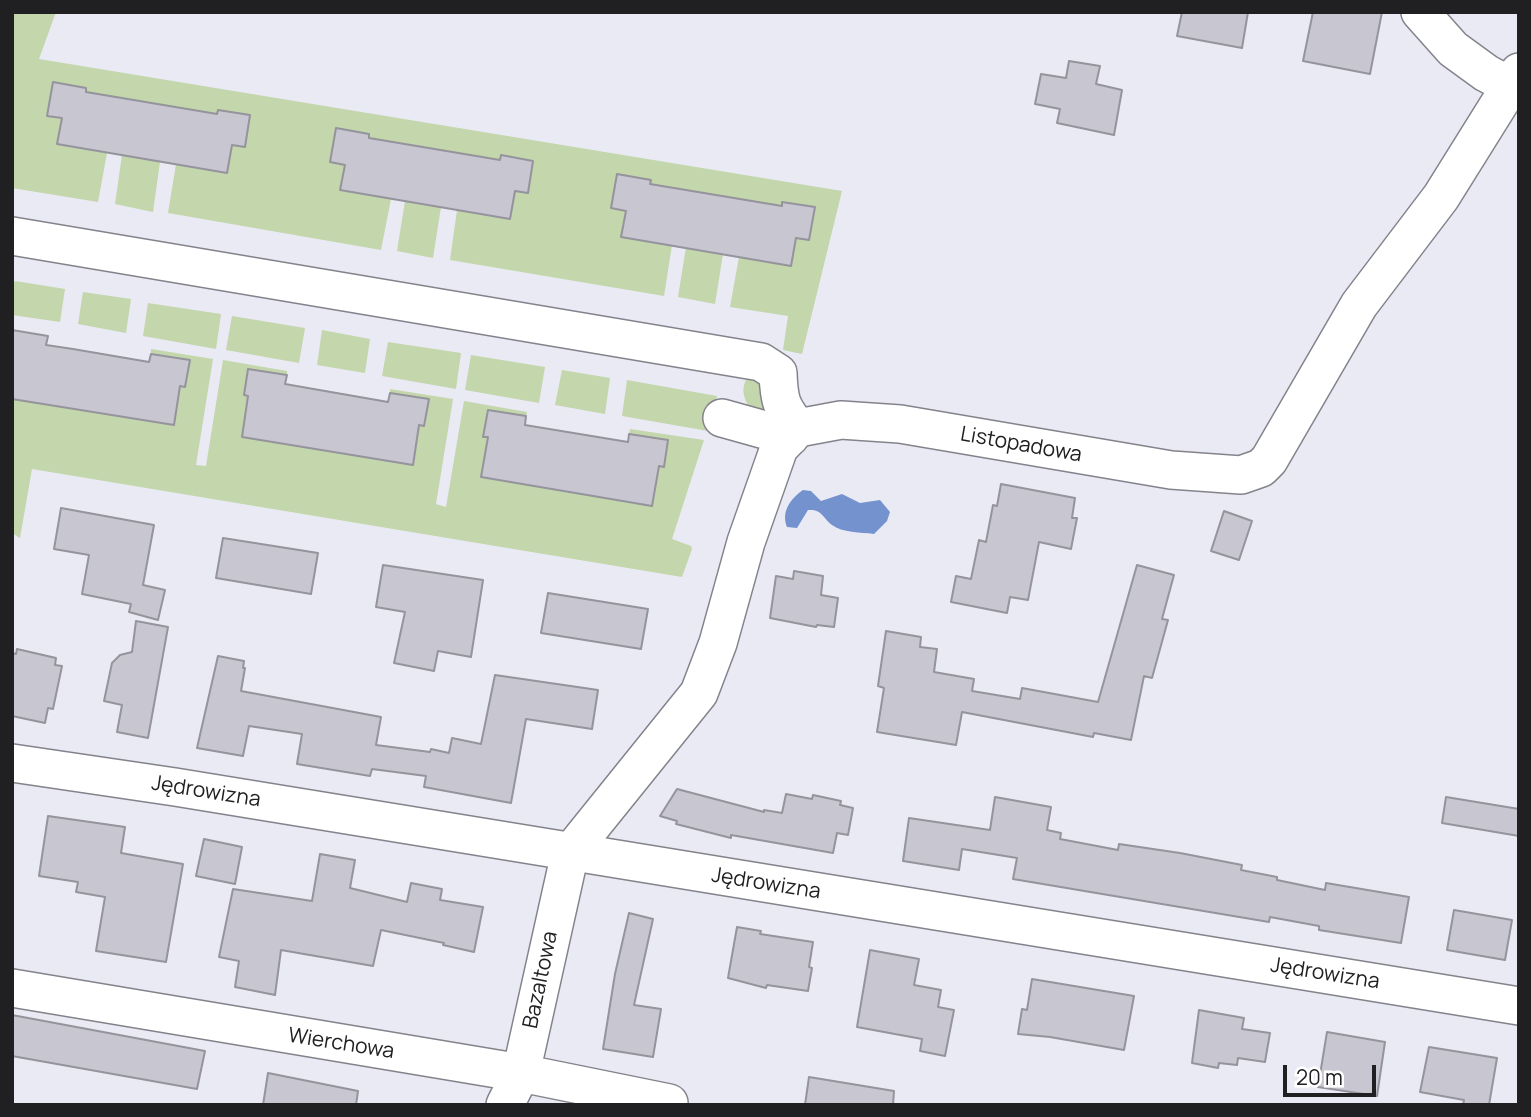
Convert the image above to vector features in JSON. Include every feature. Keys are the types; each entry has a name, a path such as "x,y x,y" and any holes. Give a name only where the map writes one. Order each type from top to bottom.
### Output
{"street":[{"path":"1420,12 1453,49 1486,73 1514,79"},
{"name":"Listopadowa","path":"794,433 841,421 900,424 1171,470 1241,475 1261,468 1269,460 1359,305 1441,197 1514,79"},
{"path":"12,236 761,362 778,373 779,398 794,433"},
{"path":"722,418 794,433"},
{"path":"570,853 699,693 718,643 746,542 779,448 794,433"},
{"name":"Jędrowizna","path":"12,763 175,787 1519,1006"},
{"name":"Bazaltowa","path":"513,1089 570,853"},
{"name":"Wierchowa","path":"12,988 513,1089 669,1104"}],"green space":[{"path":"12,12 56,12 39,59 842,191 802,354 783,350 788,316 730,307 739,257 791,265 796,238 809,239 814,207 783,202 782,206 611,208 626,211 622,236 672,245 664,296 450,260 457,210 510,219 515,191 528,193 533,161 502,155 500,160 369,138 369,134 336,128 330,162 345,165 341,190 391,199 381,250 168,213 176,164 232,145 245,147 250,115 219,110 217,114 86,92 86,88 53,82 47,116 62,118 58,144 107,153 98,202 12,188"},
{"path":"122,155 160,162 153,212 115,204"},
{"path":"405,201 441,207 433,258 397,251"},
{"path":"686,247 723,254 715,304 678,297"},
{"path":"15,281 65,289 60,322 12,315 12,287"},
{"path":"83,292 131,299 126,333 78,324"},
{"path":"148,303 221,314 216,349 143,336"},
{"path":"232,316 305,328 299,363 226,350"},
{"path":"322,330 370,339 365,373 317,365"},
{"path":"388,342 461,353 456,389 382,376"},
{"path":"151,349 213,359 196,465 206,466 223,360 287,371 287,375 248,369 244,395 248,396 242,437 413,464 419,425 424,426 429,400 390,393 390,389 453,399 436,504 446,507 464,401 527,412 526,416 488,410 484,436 488,437 482,477 651,506 659,466 664,466 668,440 629,434 630,429 704,440 672,539 691,546 692,549 682,577 32,469 20,538 12,533 12,399 173,425 180,386 185,387 190,360 151,354"},
{"path":"471,355 545,367 539,403 465,390"},
{"path":"755,369 768,395 764,411 749,407 744,396 747,378"},
{"path":"562,370 610,378 605,414 555,405"},
{"path":"627,380 717,396 708,431 622,416"}],"water":[{"path":"803,490 811,491 821,501 842,494 860,503 880,500 890,512 887,521 874,534 841,530 813,510 808,510 797,528 787,527 785,516 788,506"}],"building":[{"path":"1182,12 1248,12 1242,48 1177,36"},
{"path":"1313,12 1382,12 1370,74 1303,61"},
{"path":"1069,61 1100,66 1096,84 1122,90 1114,135 1057,123 1060,109 1035,104 1041,74 1066,78"},
{"path":"53,82 86,88 86,92 217,114 218,110 250,115 245,147 232,145 227,173 57,144 62,118 47,116"},
{"path":"336,128 369,134 369,138 500,160 501,155 533,161 528,193 515,191 510,219 340,190 345,165 330,162"},
{"path":"617,174 651,180 650,184 782,206 782,202 815,207 809,240 796,238 791,266 621,237 626,211 611,208"},
{"path":"12,330 48,336 46,345 149,362 151,354 190,360 185,387 180,386 174,425 12,399"},
{"path":"248,369 287,375 285,384 388,402 390,393 429,399 424,426 419,425 413,465 242,437 248,396 244,395"},
{"path":"488,410 526,416 525,425 628,442 629,434 668,440 664,467 659,466 652,506 481,477 488,437 483,437"},
{"path":"1001,484 1075,498 1072,518 1077,518 1071,549 1039,542 1028,600 1010,597 1007,613 951,602 956,576 971,579 979,540 986,542 993,505 997,506"},
{"path":"61,508 154,525 143,585 165,590 158,620 129,612 131,604 82,594 89,555 54,549"},
{"path":"1224,511 1252,521 1239,560 1211,551"},
{"path":"223,538 318,553 311,594 216,578"},
{"path":"383,565 483,580 471,657 438,651 434,671 394,663 405,612 376,607"},
{"path":"1137,565 1174,575 1162,619 1168,620 1152,678 1144,676 1131,740 1094,733 1093,737 962,712 956,745 877,732 884,688 878,686 886,631 921,637 920,647 937,649 934,672 974,679 972,691 1020,699 1022,688 1098,702"},
{"path":"794,571 823,576 821,595 838,598 834,627 816,627 770,618 776,576 793,579"},
{"path":"548,593 648,609 641,649 541,633"},
{"path":"136,621 168,627 148,738 117,732 122,705 104,701 112,663 120,655 132,652"},
{"path":"17,649 56,658 55,665 62,666 53,709 48,708 45,723 12,716 12,653 16,654"},
{"path":"218,656 244,661 241,691 381,717 376,745 430,752 431,749 449,753 452,738 481,744 495,675 598,690 592,729 526,719 511,803 424,787 426,776 372,769 370,776 297,764 302,734 249,726 243,756 197,748"},
{"path":"677,789 764,812 782,813 786,794 812,799 813,795 841,801 840,805 853,808 848,835 837,833 833,853 731,835 731,838 676,824 677,821 660,816"},
{"path":"995,797 1051,807 1047,830 1061,833 1060,839 1118,850 1119,844 1180,853 1242,865 1241,870 1325,890 1326,883 1409,897 1401,943 1319,930 1319,926 1270,917 1269,922 1013,879 1017,858 962,849 959,870 903,861 909,818 990,830"},
{"path":"1446,797 1519,809 1519,836 1442,823"},
{"path":"48,816 125,827 121,853 183,864 166,962 96,951 105,897 76,892 78,882 39,876"},
{"path":"204,839 242,847 235,884 196,876"},
{"path":"320,854 355,860 350,888 407,902 411,883 442,889 440,900 483,907 474,952 381,930 373,966 281,950 275,995 235,987 239,961 219,957 233,889 312,901"},
{"path":"1454,910 1512,920 1505,960 1447,950"},
{"path":"629,913 653,919 634,1005 661,1009 653,1057 603,1049 615,974"},
{"path":"737,927 761,931 760,934 813,942 808,991 767,985 766,988 728,978"},
{"path":"870,950 919,959 914,985 941,990 938,1007 954,1010 945,1056 920,1051 922,1039 857,1027"},
{"path":"1032,979 1134,996 1124,1050 1018,1034 1022,1009 1027,1010"},
{"path":"1199,1010 1244,1018 1242,1029 1270,1033 1265,1062 1238,1058 1237,1065 1219,1063 1218,1068 1192,1063"},
{"path":"12,1015 205,1051 197,1089 12,1056"},
{"path":"1327,1032 1385,1042 1377,1096 1318,1087"},
{"path":"1429,1047 1497,1058 1489,1105 1463,1105 1464,1100 1420,1092"},
{"path":"268,1073 358,1091 356,1105 263,1105"},
{"path":"809,1077 894,1091 893,1105 805,1105"}]}
